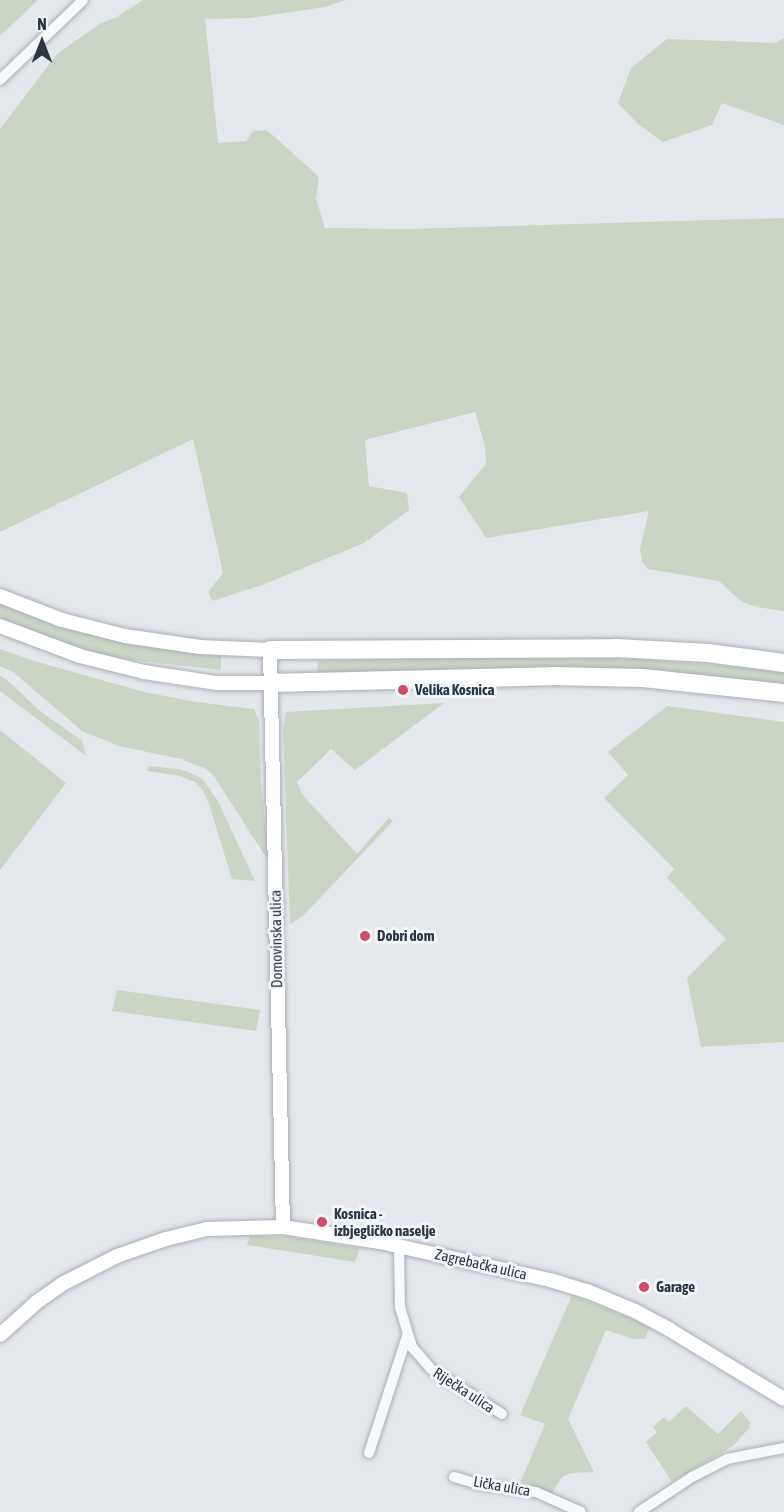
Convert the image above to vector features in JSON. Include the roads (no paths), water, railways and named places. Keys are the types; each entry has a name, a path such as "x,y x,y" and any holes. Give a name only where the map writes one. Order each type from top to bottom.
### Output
{"highway":[{"path":"270,650 616,648 708,653 784,663"},
{"path":"270,683 551,676 643,678 784,693"}],"street":[{"path":"0,80 83,0"},
{"path":"0,596 62,620 125,636 200,647 270,650"},
{"path":"0,626 80,656 144,672 217,683 270,683"},
{"name":"Domovinska ulica","path":"270,650 283,1227"},
{"name":"Zagrebačka ulica","path":"0,1335 21,1315 64,1283 117,1256 166,1239 207,1229 283,1227 399,1246 550,1280 612,1301 670,1330 784,1399"},
{"name":"Riječka ulica","path":"399,1246 399,1288 407,1336 422,1360 431,1369 502,1414"},
{"name":"Riječka ulica","path":"369,1453 407,1336"},
{"path":"639,1512 692,1477 727,1459 784,1448"},
{"name":"Lička ulica","path":"454,1477 482,1485 536,1492 581,1512"}],"place":[{"name":"Velika Kosnica","path":"403,690"},
{"name":"Dobri dom","path":"365,936"},
{"name":"Kosnica - izbjegličko naselje","path":"322,1222"},
{"name":"Garage","path":"644,1287"}]}
